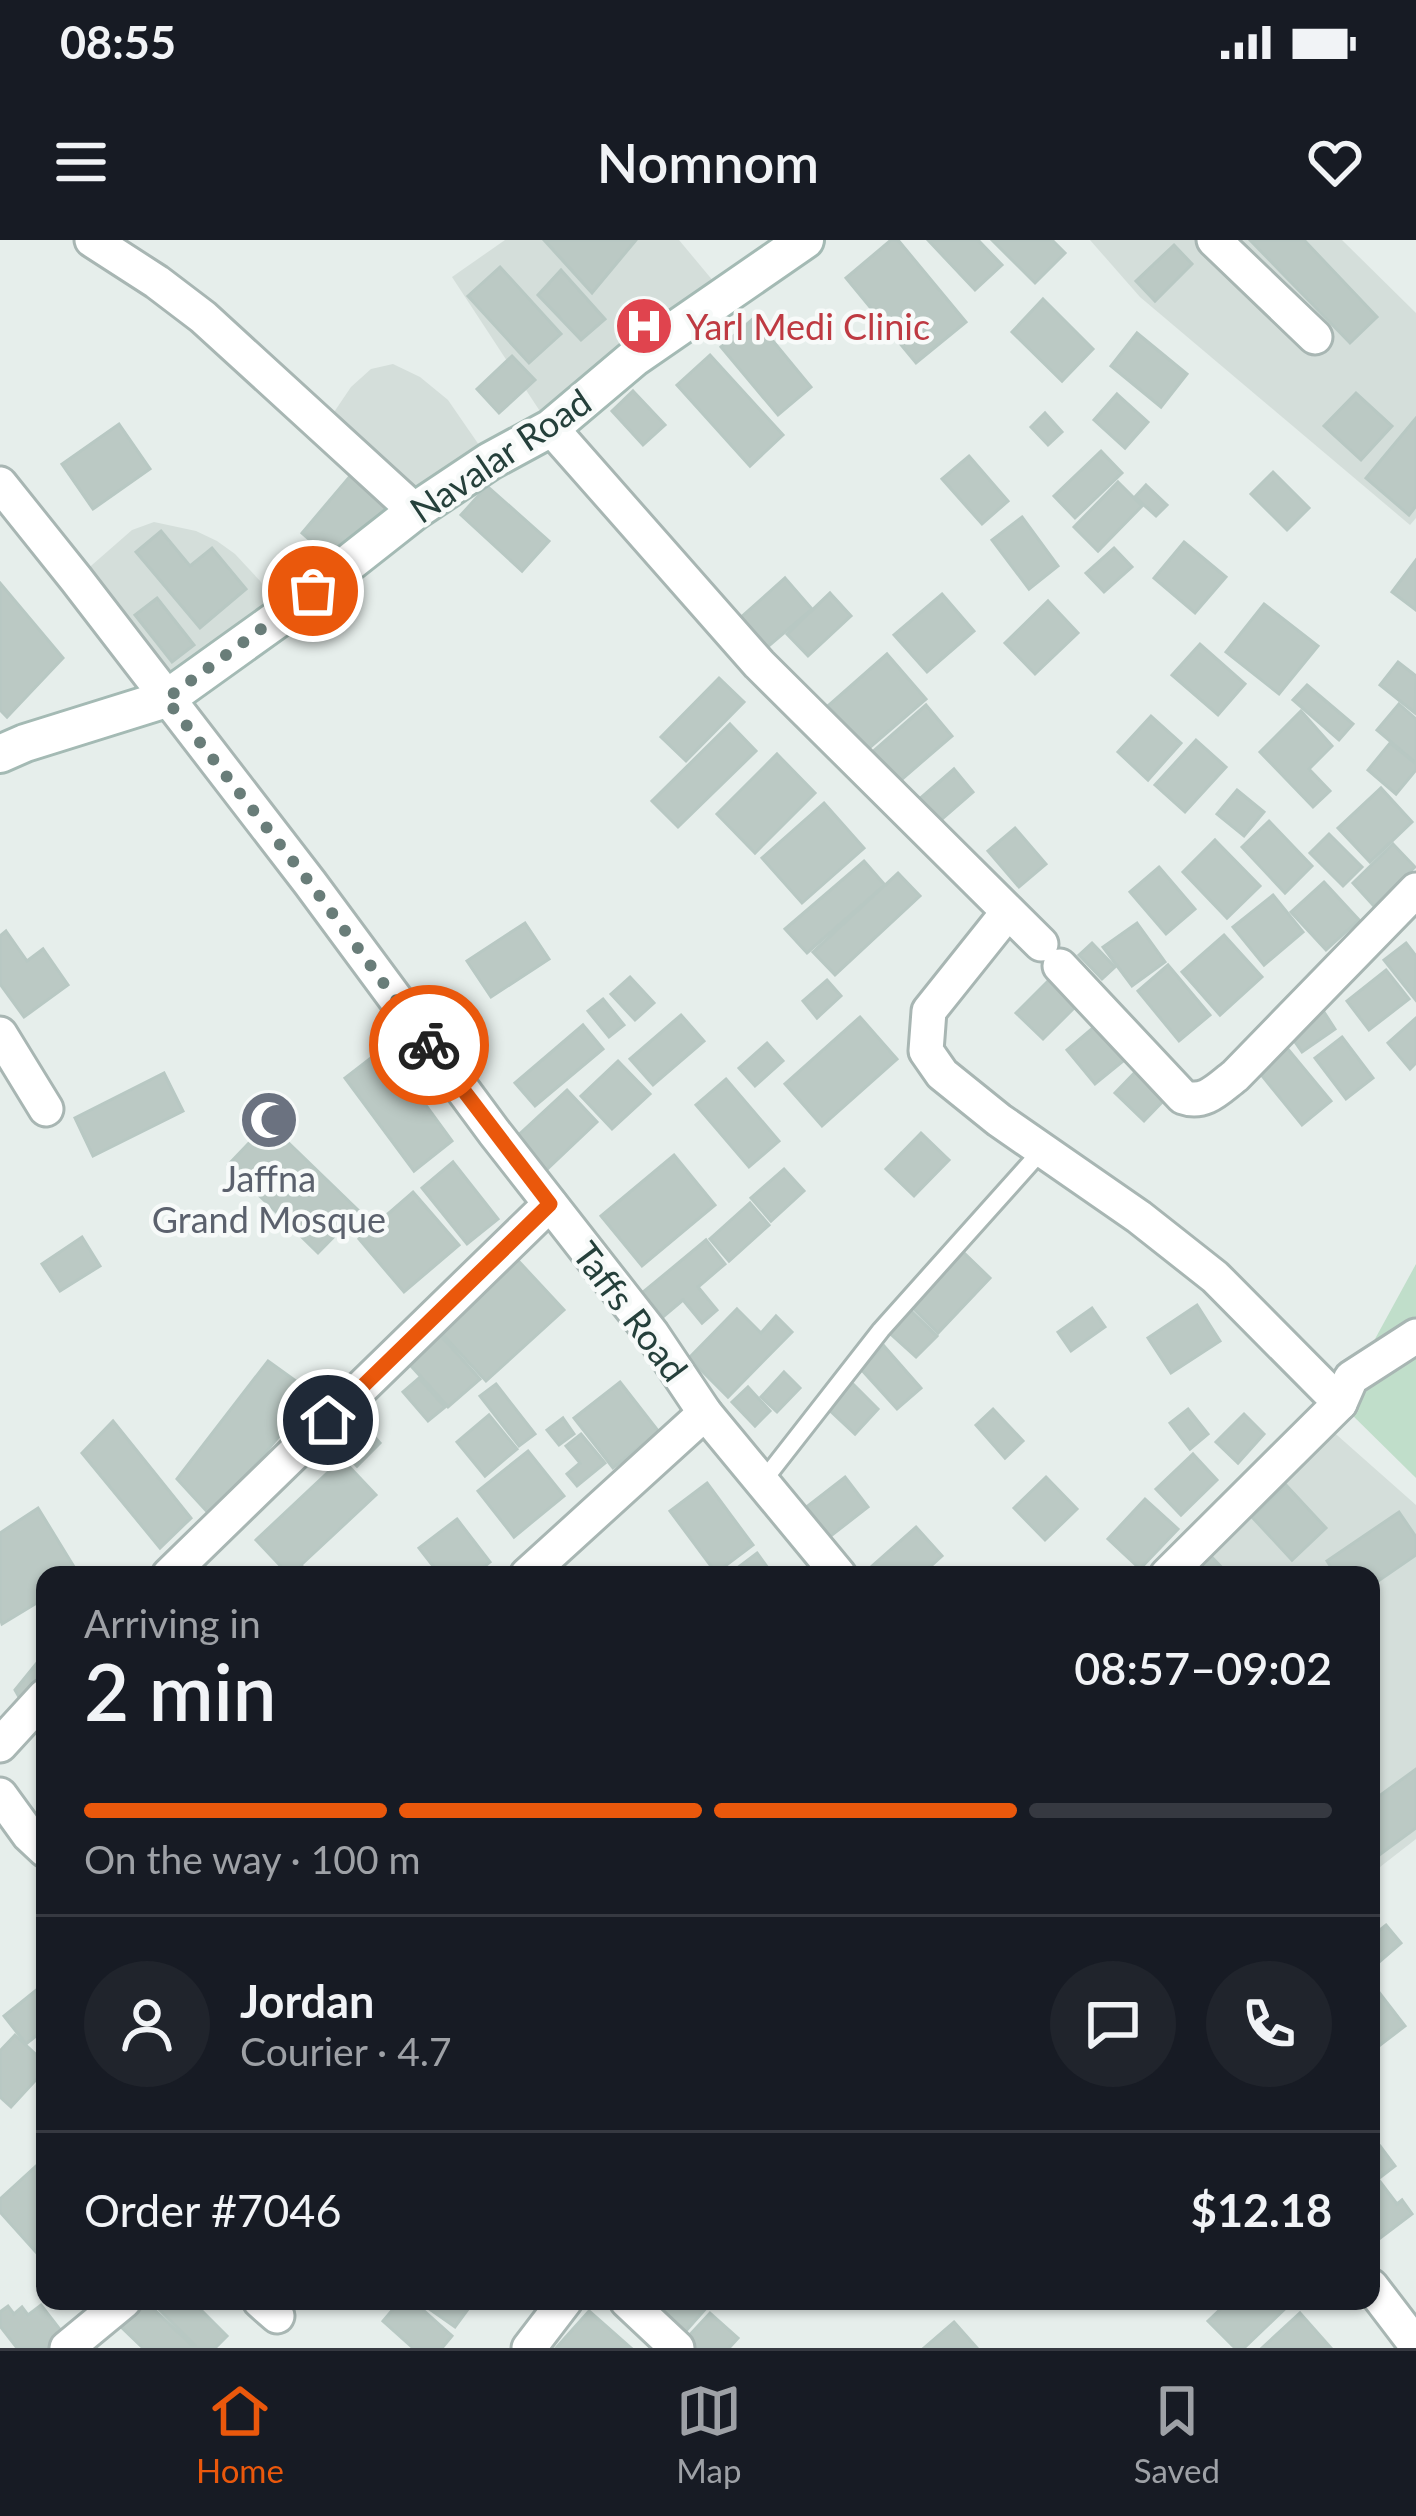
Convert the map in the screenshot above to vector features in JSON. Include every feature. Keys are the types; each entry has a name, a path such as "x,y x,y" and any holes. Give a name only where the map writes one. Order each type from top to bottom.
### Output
{"street":[{"path":"92,240 203,317 415,512"},
{"name":"Navalar Road","path":"0,754 166,699 415,512 490,461 550,428 634,358 806,240"},
{"path":"1214,240 1315,337"},
{"path":"550,428 759,664 1008,912 1184,1097 1205,1098 1235,1076 1416,890"},
{"name":"Taffs Road","path":"0,484 310,883 652,1334 705,1412 832,1566"},
{"path":"1008,912 929,1011 926,1051 960,1090 1215,1276 1340,1403"},
{"path":"0,1034 46,1109"},
{"path":"178,1566 550,1204"},
{"path":"1175,1566 1340,1403 1351,1378 1416,1336"},
{"path":"537,1566 705,1412"},
{"path":"0,1745 36,1706"},
{"path":"0,1795 36,1841"},
{"path":"1380,2298 1416,2345"},
{"path":"67,2348 115,2310"},
{"path":"529,2348 558,2310"},
{"path":"636,2310 676,2348"}],"lane":[{"path":"763,1481 880,1330 1043,1149"}],"shaded area":[{"path":"505,240 679,240 724,294 551,428 452,277"},
{"path":"1090,240 1342,240 1416,313 1416,518 1410,525 1140,297"},
{"path":"393,364 420,377 448,400 490,461 415,511 324,427 351,387 371,369"},
{"path":"154,522 196,531 235,554 261,582 279,618 166,699 76,579 132,530"},
{"path":"1329,1428 1416,1505 1416,1839 1380,1867 1380,1566 1186,1566"}],"green space":[{"path":"1416,1264 1416,1478 1340,1403"}],"building":[{"path":"544,240 636,240 592,293"},
{"path":"891,240 898,240 966,322 916,363 846,278"},
{"path":"928,240 978,240 1002,265 975,290"},
{"path":"992,240 1052,240 1065,253 1035,283"},
{"path":"1250,240 1304,240 1377,317 1350,343"},
{"path":"1174,245 1192,264 1155,301 1136,281"},
{"path":"500,267 561,334 529,363 468,296"},
{"path":"561,270 605,319 581,340 538,295"},
{"path":"1043,299 1093,349 1062,381 1012,332"},
{"path":"754,318 811,387 778,415 721,347"},
{"path":"1137,333 1187,374 1161,407 1111,366"},
{"path":"710,355 783,435 750,466 677,385"},
{"path":"512,356 535,380 499,413 477,389"},
{"path":"633,391 665,425 643,445 612,411"},
{"path":"1356,393 1392,426 1361,460 1324,426"},
{"path":"1117,394 1148,422 1125,448 1094,420"},
{"path":"1045,413 1062,432 1048,445 1031,427"},
{"path":"1416,418 1416,506 1409,515 1366,478"},
{"path":"119,424 150,469 93,509 62,464"},
{"path":"1101,451 1122,473 1075,518 1054,496"},
{"path":"969,456 1008,501 982,524 942,479"},
{"path":"1273,472 1309,508 1287,530 1251,494"},
{"path":"351,475 387,506 338,565 302,533"},
{"path":"1118,482 1142,506 1098,551 1074,527"},
{"path":"1146,485 1167,505 1156,516 1135,497"},
{"path":"487,486 549,541 522,571 461,515"},
{"path":"1022,517 1058,566 1029,589 992,540"},
{"path":"161,531 190,566 212,548 246,589 200,628 136,552"},
{"path":"1184,542 1226,577 1195,613 1154,578"},
{"path":"1114,548 1132,567 1104,592 1086,573"},
{"path":"1416,560 1416,610 1392,592"},
{"path":"785,578 812,609 764,650 738,620"},
{"path":"0,583 63,658 7,717 0,710"},
{"path":"830,593 851,616 808,656 787,634"},
{"path":"942,594 974,631 927,672 894,635"},
{"path":"157,598 194,645 172,662 135,615"},
{"path":"1048,601 1078,633 1035,674 1005,643"},
{"path":"1264,604 1318,646 1279,694 1226,652"},
{"path":"1200,644 1245,684 1218,715 1172,675"},
{"path":"887,654 926,699 867,750 828,706"},
{"path":"1398,662 1416,676 1415,713 1380,685"},
{"path":"719,678 744,702 686,761 661,737"},
{"path":"1307,685 1353,724 1339,740 1293,700"},
{"path":"1399,704 1416,719 1416,763 1377,730"},
{"path":"926,705 952,736 894,786 869,755"},
{"path":"1301,711 1332,746 1309,769 1330,791 1313,807 1260,752"},
{"path":"1151,716 1181,743 1148,780 1118,752"},
{"path":"730,724 756,751 678,827 652,801"},
{"path":"1196,740 1226,767 1185,812 1155,785"},
{"path":"1390,743 1416,764 1396,794 1368,770"},
{"path":"777,754 815,793 755,853 717,814"},
{"path":"954,769 973,792 935,825 916,802"},
{"path":"1381,788 1412,822 1370,862 1338,828"},
{"path":"1237,790 1264,812 1244,836 1217,814"},
{"path":"824,803 864,848 802,903 762,858"},
{"path":"1269,821 1312,866 1285,893 1242,847"},
{"path":"1015,828 1046,864 1019,887 988,851"},
{"path":"1329,834 1362,867 1343,886 1310,853"},
{"path":"1215,840 1260,886 1227,918 1183,872"},
{"path":"1393,844 1415,867 1374,906 1353,883"},
{"path":"864,861 885,885 807,953 785,929"},
{"path":"1159,867 1195,909 1166,934 1130,892"},
{"path":"898,873 920,896 835,975 813,952"},
{"path":"1324,882 1359,920 1326,950 1291,912"},
{"path":"1273,895 1303,932 1264,965 1233,927"},
{"path":"525,923 549,959 491,997 467,961"},
{"path":"1137,923 1165,962 1132,986 1103,947"},
{"path":"6,931 27,961 43,949 68,985 24,1017 0,984 0,936"},
{"path":"1224,935 1262,977 1220,1015 1182,972"},
{"path":"1092,943 1115,967 1102,979 1079,955"},
{"path":"1406,943 1416,956 1415,999 1384,960"},
{"path":"1168,965 1210,1015 1179,1041 1138,991"},
{"path":"1386,970 1409,999 1369,1030 1347,1001"},
{"path":"1054,975 1081,1001 1043,1039 1016,1013"},
{"path":"630,977 654,1003 635,1020 611,994"},
{"path":"827,980 841,996 817,1018 803,1001"},
{"path":"603,999 624,1025 609,1037 588,1011"},
{"path":"1322,1009 1335,1029 1302,1052 1288,1032"},
{"path":"681,1015 704,1041 653,1085 630,1059"},
{"path":"860,1017 897,1059 822,1126 785,1084"},
{"path":"1416,1018 1416,1063 1410,1069 1388,1043"},
{"path":"1100,1022 1128,1057 1095,1084 1067,1050"},
{"path":"583,1025 603,1049 535,1106 515,1083"},
{"path":"1342,1037 1373,1078 1346,1099 1315,1058"},
{"path":"767,1043 783,1061 755,1086 739,1068"},
{"path":"384,1048 452,1141 414,1171 345,1078"},
{"path":"1287,1048 1331,1101 1302,1125 1259,1072"},
{"path":"618,1061 650,1094 612,1129 581,1096"},
{"path":"1139,1068 1168,1096 1144,1121 1115,1093"},
{"path":"164,1073 183,1111 93,1156 75,1118"},
{"path":"726,1079 779,1141 749,1167 696,1105"},
{"path":"567,1090 597,1122 543,1173 513,1140"},
{"path":"268,1123 359,1211 318,1253 228,1165"},
{"path":"921,1133 949,1160 914,1196 886,1169"},
{"path":"674,1155 715,1205 642,1266 601,1216"},
{"path":"453,1162 498,1219 467,1244 422,1188"},
{"path":"784,1169 804,1191 771,1221 751,1198"},
{"path":"413,1192 459,1245 404,1292 359,1239"},
{"path":"750,1203 769,1225 729,1261 710,1239"},
{"path":"82,1237 100,1266 60,1291 42,1264"},
{"path":"706,1240 725,1264 698,1287 717,1310 702,1323 683,1300 663,1317 642,1293"},
{"path":"961,1250 990,1278 938,1333 909,1304"},
{"path":"512,1254 564,1310 486,1381 434,1325"},
{"path":"1197,1305 1220,1341 1171,1373 1148,1338"},
{"path":"907,1307 937,1336 916,1357 885,1329"},
{"path":"1092,1308 1105,1327 1071,1351 1058,1332"},
{"path":"737,1309 761,1333 776,1316 792,1332 728,1397 689,1358"},
{"path":"434,1328 480,1379 448,1407 403,1357"},
{"path":"884,1346 921,1388 897,1409 860,1368"},
{"path":"268,1361 314,1394 212,1517 177,1479"},
{"path":"784,1372 800,1388 777,1412 761,1397"},
{"path":"419,1378 445,1407 428,1421 403,1392"},
{"path":"850,1381 878,1409 855,1434 826,1407"},
{"path":"620,1382 659,1432 613,1468 574,1418"},
{"path":"496,1384 535,1434 519,1446 480,1396"},
{"path":"748,1387 770,1411 755,1426 732,1402"},
{"path":"993,1409 1023,1441 1005,1458 976,1425"},
{"path":"1188,1409 1208,1434 1190,1449 1170,1423"},
{"path":"351,1411 380,1443 357,1466 327,1435"},
{"path":"1244,1414 1264,1434 1238,1463 1216,1442"},
{"path":"489,1415 517,1449 485,1476 457,1442"},
{"path":"563,1418 574,1434 559,1445 547,1430"},
{"path":"113,1421 191,1518 160,1548 82,1453"},
{"path":"581,1434 605,1463 577,1486 567,1474 580,1463 566,1446"},
{"path":"528,1451 564,1496 514,1537 478,1491"},
{"path":"1193,1454 1217,1480 1181,1515 1156,1489"},
{"path":"342,1459 376,1495 302,1566 281,1566 256,1540"},
{"path":"845,1477 868,1507 823,1542 800,1512"},
{"path":"1046,1477 1077,1509 1045,1540 1014,1508"},
{"path":"707,1483 753,1545 725,1566 711,1566 670,1511"},
{"path":"1286,1485 1326,1528 1292,1560 1252,1517"},
{"path":"1145,1499 1178,1529 1143,1566 1137,1566 1108,1539"},
{"path":"38,1508 73,1566 36,1566 36,1603 2,1624 0,1618 0,1533"},
{"path":"1399,1512 1416,1537 1416,1555 1380,1580 1380,1566 1330,1566 1327,1561"},
{"path":"457,1519 490,1562 485,1566 433,1566 419,1548"},
{"path":"916,1527 942,1556 931,1566 872,1566"},
{"path":"1205,1550 1220,1566 1189,1566"},
{"path":"757,1553 766,1566 740,1566"},
{"path":"36,1664 36,1705 28,1713 15,1690"},
{"path":"1416,1769 1416,1828 1380,1854 1380,1795"},
{"path":"1386,1925 1401,1943 1380,1961 1380,1930"},
{"path":"36,1990 36,2036 26,2044 4,2016"},
{"path":"1380,1994 1405,2026 1380,2045"},
{"path":"15,2035 36,2055 36,2080 11,2107 0,2097 0,2051"},
{"path":"1380,2146 1395,2166 1380,2177"},
{"path":"36,2166 36,2252 0,2212 0,2199"},
{"path":"1380,2182 1397,2204 1402,2200 1412,2214 1380,2238"},
{"path":"8,2306 14,2314 22,2307 28,2315 36,2309 45,2310 65,2336 50,2348 17,2348 0,2326 0,2312"},
{"path":"133,2310 155,2310 195,2348 143,2348 119,2325"},
{"path":"160,2310 201,2310 227,2336 215,2348 197,2348"},
{"path":"392,2310 423,2310 452,2336 442,2348 413,2348 383,2321"},
{"path":"431,2310 467,2310 455,2327"},
{"path":"659,2310 704,2310 684,2333"},
{"path":"1220,2310 1284,2310 1244,2348 1235,2348 1208,2321"},
{"path":"589,2311 631,2348 556,2348"},
{"path":"710,2313 738,2338 729,2348 696,2348 686,2339"},
{"path":"1300,2313 1331,2348 1262,2348"},
{"path":"954,2322 977,2348 924,2348"}],"way so far":[{"path":"313,591 166,699 429,1045"}],"place":[{"name":"Yarl Medi Clinic","path":"644,326"},
{"name":"Jaffna Grand Mosque","path":"269,1120"}],"route":[{"path":"328,1420 550,1204 429,1045"}]}
